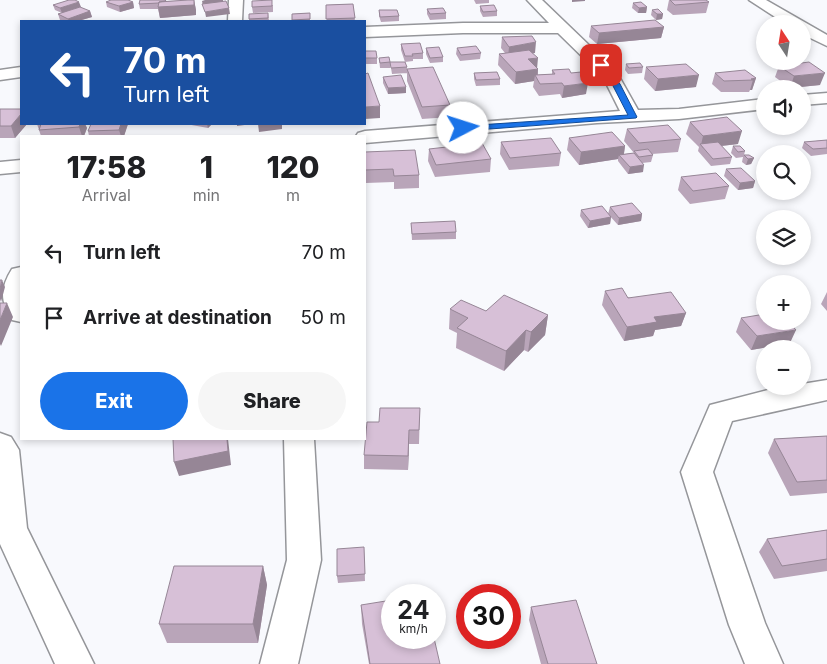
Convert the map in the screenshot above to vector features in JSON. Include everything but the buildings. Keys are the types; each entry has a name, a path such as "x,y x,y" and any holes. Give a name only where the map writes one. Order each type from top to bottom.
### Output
{"street":[{"path":"236,0 236,20"},
{"path":"534,0 610,75 633,117"},
{"path":"756,0 782,15"},
{"path":"366,32 463,28 562,28"},
{"path":"811,32 827,42"},
{"path":"0,75 20,72"},
{"path":"811,99 827,98"},
{"path":"366,137 568,120 679,114 756,105"},
{"path":"0,168 20,166"},
{"path":"20,276 12,292 15,306 20,313"},
{"path":"764,664 747,625 697,472 720,413 768,401 827,390"},
{"path":"279,664 304,560 303,496 299,440"},
{"path":"0,444 4,450 10,528 75,664"}],"route":[{"path":"463,128 597,117 633,117 616,84 601,65"}]}
